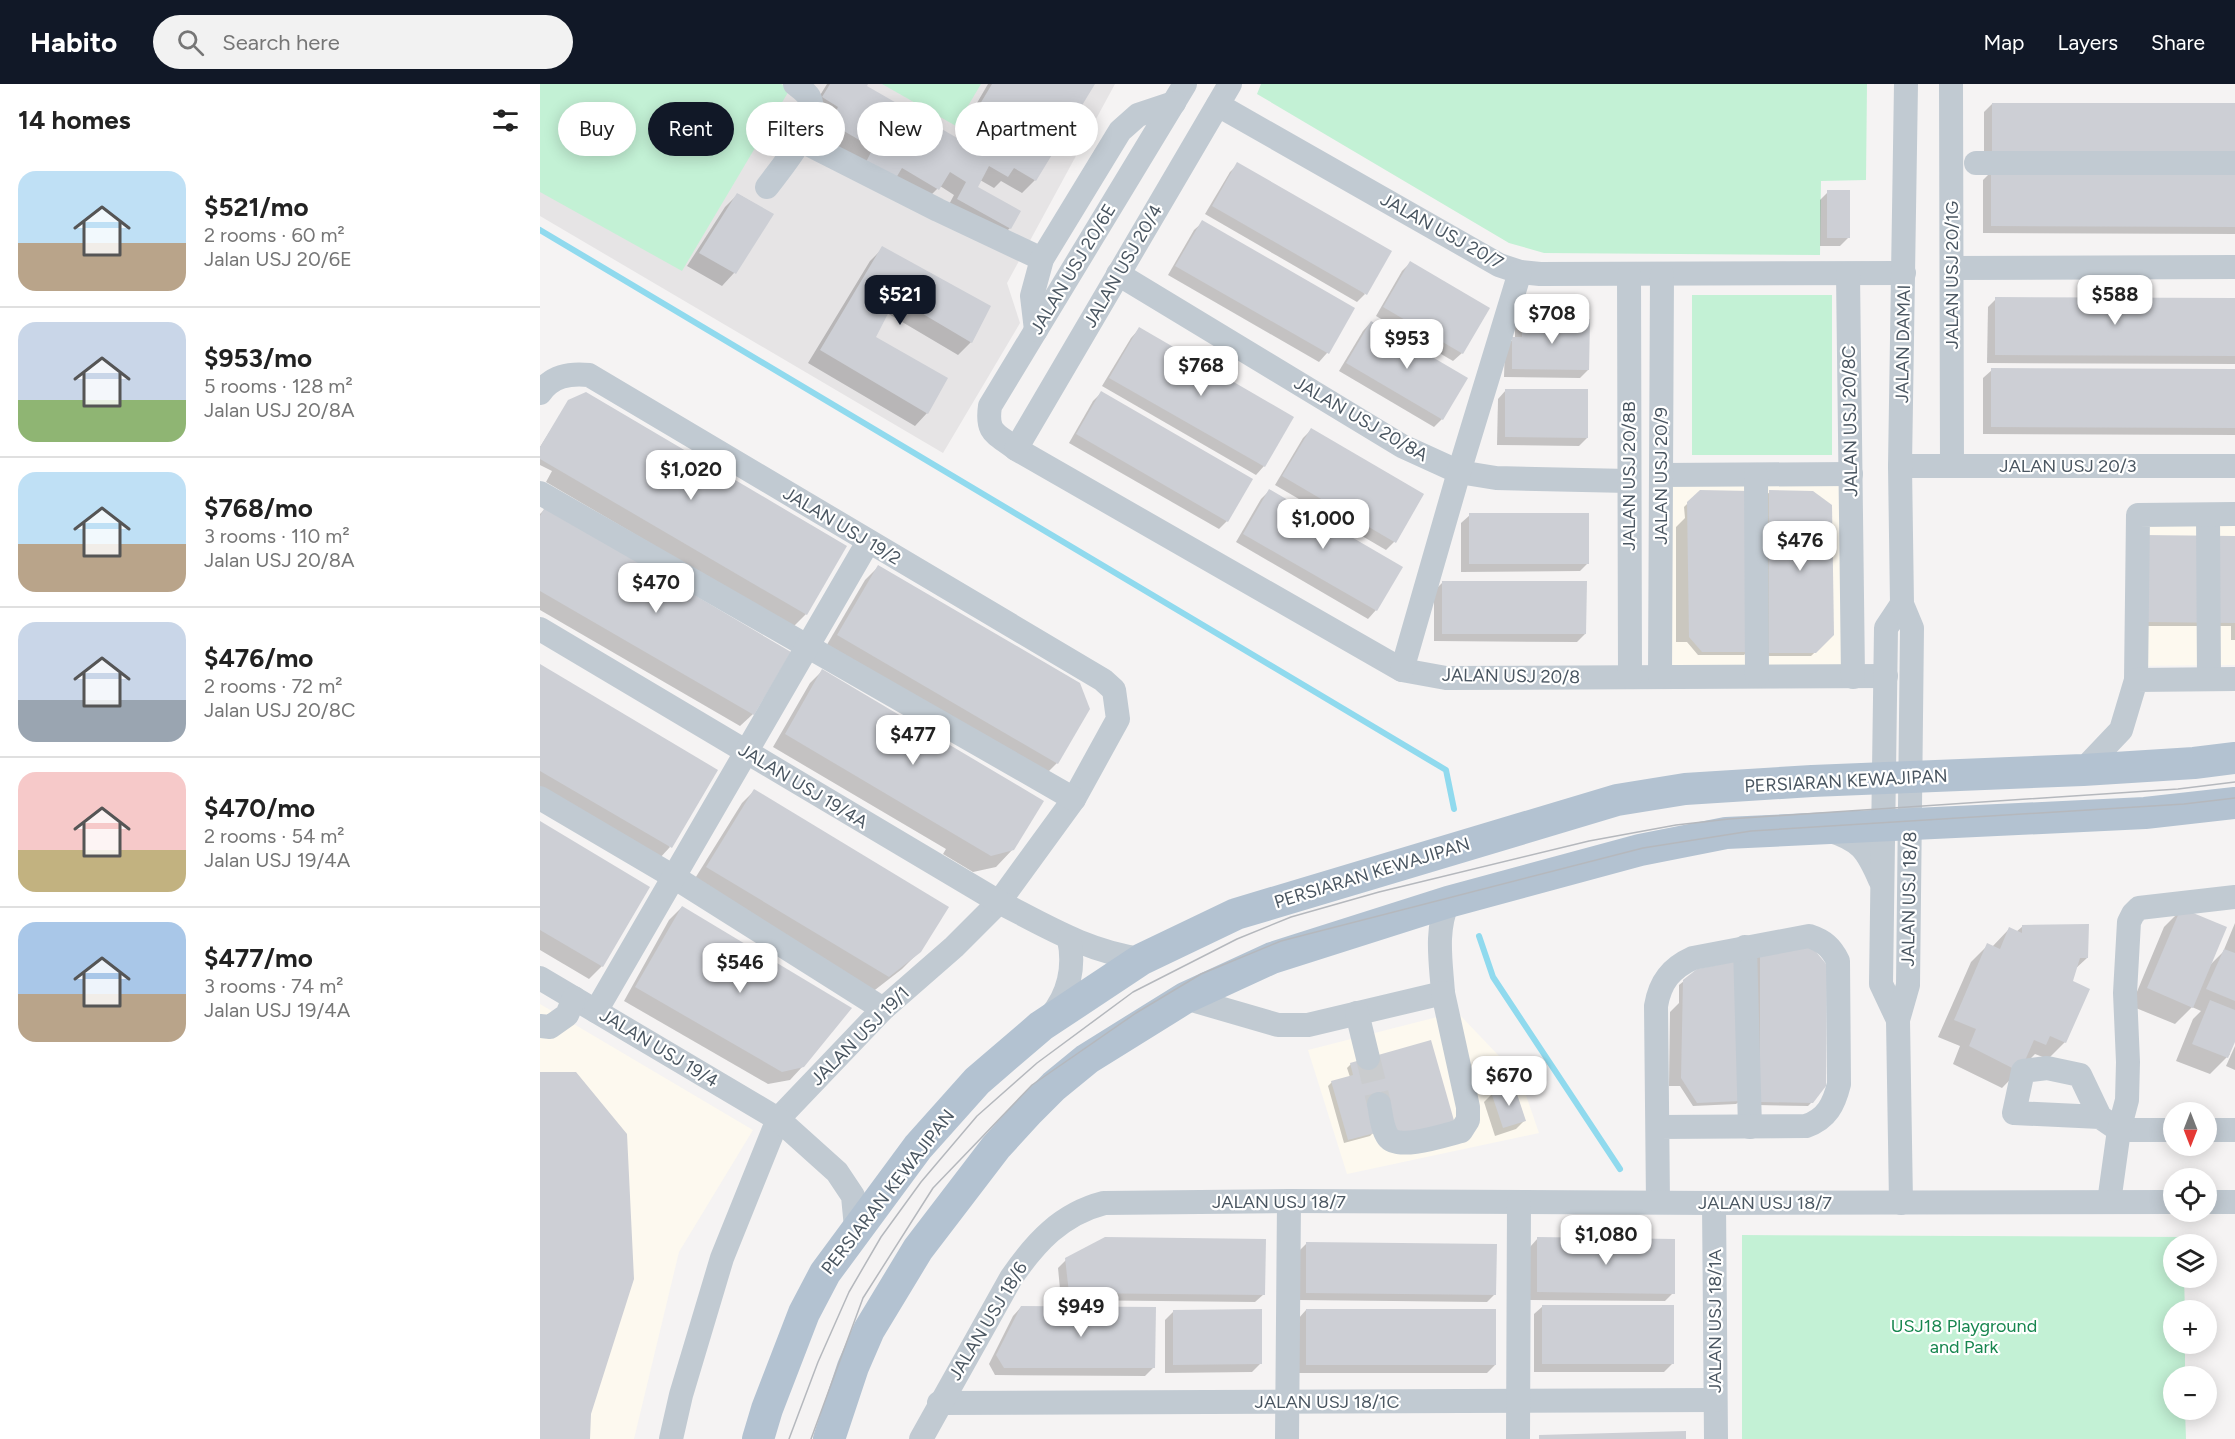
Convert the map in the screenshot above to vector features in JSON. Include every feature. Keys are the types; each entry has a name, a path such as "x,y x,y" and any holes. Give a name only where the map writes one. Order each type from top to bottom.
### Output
{"main road":[{"name":"PERSIARAN KEWAJIPAN","path":"758,1439 804,1312 825,1273 918,1147 976,1081 1041,1026 1142,959 1236,914 1617,800 1685,789 2083,770 2235,758"},
{"path":"830,1439 853,1367 869,1330 918,1249 996,1147 1054,1086 1087,1059 1185,998 1272,958 1448,902 1640,850 1726,833 2145,813 2235,803"}],"street":[{"path":"795,84 808,96 810,102"},
{"name":"JALAN USJ 20/4","path":"1016,449 1230,84"},
{"name":"JALAN DAMAI","path":"1897,825 1897,778 1912,628 1902,604 1900,466 1906,84"},
{"name":"JALAN USJ 20/1G","path":"1951,84 1952,466"},
{"path":"1036,330 1032,296 1042,259 1120,131 1138,116 1179,93"},
{"name":"JALAN USJ 20/6E","path":"1016,449 991,430 988,422 990,406 1179,93"},
{"name":"JALAN USJ 20/7","path":"1218,105 1499,265 1520,272 1629,275 1904,273"},
{"path":"767,187 789,156"},
{"path":"832,156 1042,259"},
{"path":"1976,163 2235,163"},
{"path":"1952,268 2235,267"},
{"path":"1402,670 1520,272"},
{"name":"JALAN USJ 20/8A","path":"1118,274 1402,446 1459,472 1504,479 1629,480"},
{"name":"JALAN USJ 20/8C","path":"1848,274 1853,677"},
{"name":"JALAN USJ 20/8B","path":"1629,275 1630,677"},
{"name":"JALAN USJ 20/9","path":"1660,676 1662,275"},
{"name":"JALAN USJ 19/2","path":"543,389 560,377 574,373 589,375 1103,680"},
{"name":"JALAN USJ 20/8","path":"1016,449 1402,670 1446,678 1886,676"},
{"name":"JALAN USJ 20/3","path":"1900,466 2235,466"},
{"path":"1661,475 1851,474"},
{"path":"1756,475 1756,676"},
{"path":"540,493 1074,799"},
{"path":"2208,514 2209,679"},
{"path":"2083,770 2121,730 2136,680 2138,515 2235,514"},
{"path":"596,1011 868,542"},
{"name":"JALAN DAMAI","path":"1897,778 1886,676 1886,628 1902,604"},
{"name":"JALAN USJ 19/4A","path":"540,629 999,902 1069,939 1115,956 1142,959"},
{"path":"2136,680 2235,679"},
{"name":"JALAN USJ 19/1","path":"670,1439 722,1258 778,1119 883,1009 954,947 999,902 1074,799 1118,719 1114,690 1103,680"},
{"path":"540,798 674,877 883,1009"},
{"name":"JALAN USJ 18/8","path":"1897,825 1883,888 1881,984 1898,1020"},
{"name":"JALAN USJ 18/8","path":"1897,825 1908,985 1898,1020 1901,1203"},
{"path":"1826,829 1844,834 1868,854 1883,888"},
{"path":"2109,1202 2110,1123 2127,1100 2125,993 2129,921 2139,908 2235,897"},
{"path":"1379,1104 1387,1136 1395,1143 1406,1143 1461,1131 1468,1120 1468,1107 1443,993 1439,940 1442,916 1448,902"},
{"path":"1658,1127 1806,1126 1816,1123 1827,1112 1835,1100 1839,1084 1838,961 1832,949 1821,940 1809,936 1693,958 1679,964 1667,975 1658,992 1656,1006 1658,1202"},
{"path":"1041,1026 1060,1003 1070,978 1069,939"},
{"path":"1745,947 1750,1127"},
{"name":"JALAN USJ 19/4","path":"540,978 778,1119 837,1172 853,1196 856,1228"},
{"path":"1185,998 1278,1025 1308,1025 1443,993"},
{"path":"540,1026 550,1027 567,1015 574,998"},
{"path":"1357,1013 1368,1058"},
{"path":"2110,1123 2163,1129"},
{"path":"2217,1130 2235,1130"},
{"path":"1287,1439 1289,1201"},
{"name":"JALAN USJ 18/7","path":"1104,1203 1289,1201 2163,1202"},
{"name":"JALAN USJ 18/6","path":"921,1439 1011,1278 1026,1256 1069,1216 1084,1208 1104,1203"},
{"path":"1518,1439 1519,1203"},
{"name":"JALAN USJ 18/1A","path":"1714,1203 1716,1439"},
{"name":"JALAN USJ 18/1C","path":"939,1404 1715,1400"}],"shaded area":[{"path":"540,84 1115,84 1098,115 1098,102 955,102 955,156 1076,156 1007,283 1020,323 943,453 540,216"},
{"path":"1851,474 1853,677 1660,676 1661,475"},
{"path":"2235,521 2235,665 2127,666 2127,522"},
{"path":"540,1004 753,1130 679,1252 634,1439 540,1439"},
{"path":"1457,1012 1520,1078 1539,1133 1347,1174 1308,1050"}],"green space":[{"path":"540,84 781,84 790,89 782,102 746,102 746,156 750,156 682,271 540,192"},
{"path":"882,84 981,84 970,102 955,102 955,125 943,119 943,102 914,102"},
{"path":"1261,84 1867,84 1866,180 1821,181 1820,255 1544,253 1509,243 1257,94"},
{"path":"1692,295 1832,295 1832,455 1692,455"},
{"name":"USJ18 Playground and Park","path":"1742,1235 2163,1237 2163,1288 2184,1288 2185,1300 2163,1300 2163,1354 2185,1354 2185,1366 2163,1366 2163,1420 2185,1420 2186,1439 1742,1439"}],"building":[{"path":"830,84 868,84 867,86 895,102 857,102 857,139 845,132 845,102 830,102 822,97"},
{"path":"992,84 1095,84 1084,102 981,102"},
{"path":"1992,103 2235,103 2235,159 1992,158"},
{"path":"943,130 955,137 955,156 1051,156 1036,181 1014,168 1008,177 989,166 978,187 1021,211 1011,229 957,199 966,182 950,172 939,190 902,168 896,178 866,162 869,156 943,156"},
{"path":"1237,162 1392,251 1367,295 1212,206"},
{"path":"1991,170 2235,171 2235,227 1991,226"},
{"path":"1827,190 1850,190 1850,238 1827,238"},
{"path":"737,193 774,214 736,274 699,253"},
{"path":"1202,220 1355,308 1329,354 1175,266"},
{"path":"882,246 991,306 972,343 896,298 876,337 948,378 928,414 820,350"},
{"path":"1410,261 1490,308 1463,354 1383,307"},
{"path":"1995,297 2235,298 2235,356 1995,355"},
{"path":"1522,318 1590,319 1589,370 1512,369 1512,337 1522,337"},
{"path":"1371,321 1468,378 1443,420 1346,363"},
{"path":"1139,327 1294,417 1265,467 1109,378"},
{"path":"1991,368 2235,369 2235,428 1991,427"},
{"path":"1505,389 1588,389 1588,438 1505,437"},
{"path":"1101,391 1253,479 1228,522 1076,434"},
{"path":"586,392 847,546 807,615 540,459 540,447 568,400"},
{"path":"1311,428 1424,494 1396,543 1282,476"},
{"path":"1269,489 1403,567 1377,611 1243,534"},
{"path":"1700,490 1751,491 1750,652 1702,652 1689,637 1687,502"},
{"path":"1769,490 1813,491 1832,505 1834,635 1816,653 1769,653"},
{"path":"545,507 791,652 754,715 540,591 540,516"},
{"path":"1469,513 1589,513 1589,564 1469,564"},
{"path":"2143,535 2235,536 2235,623 2143,622"},
{"path":"878,565 1080,683 1090,709 1058,764 837,635"},
{"path":"1442,581 1587,581 1586,634 1442,634"},
{"path":"540,664 718,770 672,848 540,771"},
{"path":"822,669 1044,801 1014,850 991,856 785,734"},
{"path":"754,789 949,907 921,952 889,977 706,867"},
{"path":"540,821 650,887 603,967 540,930"},
{"path":"682,906 852,1008 804,1067 782,1072 635,987"},
{"path":"2181,908 2227,927 2193,1008 2147,988"},
{"path":"2089,924 2088,958 2080,958 2073,981 2090,989 2066,1043 2050,1036 2046,1045 2034,1040 2020,1072 1969,1046 1976,1029 1954,1020 1987,943 2000,949 2009,927 2022,933 2022,925"},
{"path":"1812,947 1827,965 1826,1086 1813,1103 1760,1102 1760,950"},
{"path":"2224,949 2235,953 2235,1001 2206,989"},
{"path":"1742,960 1741,1101 1697,1103 1681,1078 1683,980 1697,969"},
{"path":"2210,1000 2235,1010 2235,1042 2228,1058 2192,1044"},
{"path":"1431,1040 1455,1124 1397,1140 1375,1133 1348,1140 1331,1081 1353,1075 1350,1063"},
{"path":"540,1072 576,1072 627,1134 634,1279 591,1414 590,1439 540,1439"},
{"path":"1514,1085 1526,1121 1503,1128 1491,1092"},
{"path":"1105,1237 1266,1239 1265,1295 1069,1293 1065,1258"},
{"path":"1537,1237 1675,1239 1675,1294 1537,1292"},
{"path":"1306,1242 1497,1244 1496,1295 1306,1293"},
{"path":"1542,1305 1674,1305 1674,1364 1542,1364"},
{"path":"1021,1306 1156,1307 1155,1368 1004,1368 996,1355"},
{"path":"1262,1309 1262,1364 1173,1365 1173,1310"},
{"path":"1306,1309 1496,1309 1496,1365 1306,1365"},
{"path":"1686,1431 1686,1439 1539,1439 1539,1435"}],"waterway":[{"path":"540,230 1446,770 1454,809"},
{"path":"1479,936 1493,977 1620,1169"}],"tunnel":[{"path":"1368,1058 1379,1104"}],"tram line":[{"path":"789,1439 818,1362 849,1292 881,1237 921,1182 977,1116 1037,1063 1133,992 1237,939 1291,917 1379,892 1589,841 1676,825 1729,819 2178,789 2235,782"},
{"path":"811,1439 863,1298 933,1188 1032,1085 1136,1013 1201,974 1281,941 1643,848 1751,831 2184,804 2235,798"}]}
